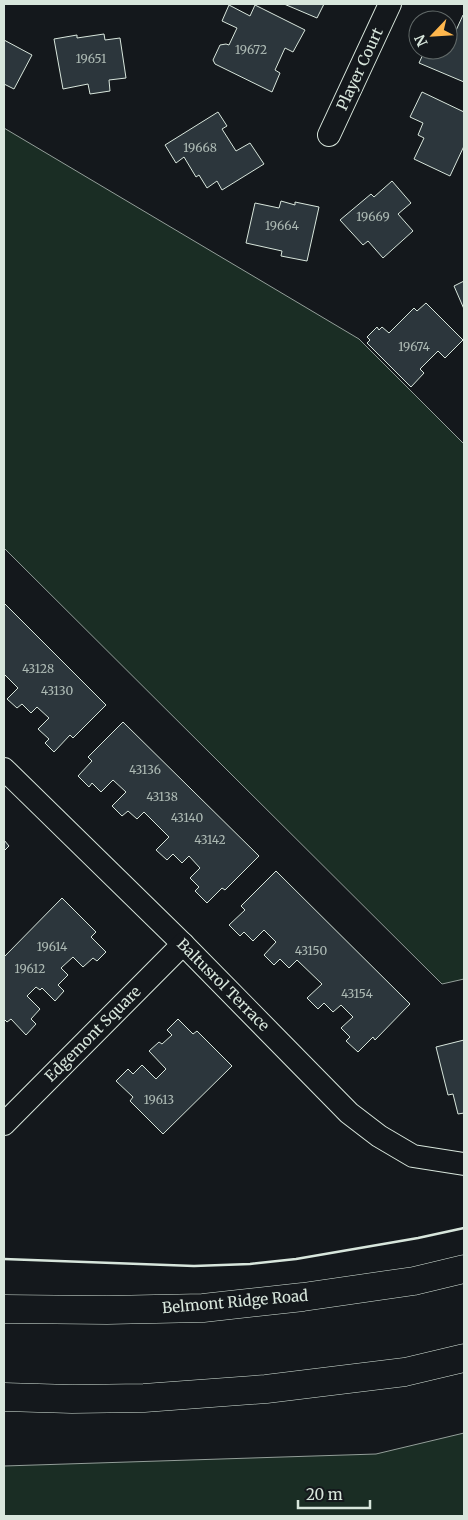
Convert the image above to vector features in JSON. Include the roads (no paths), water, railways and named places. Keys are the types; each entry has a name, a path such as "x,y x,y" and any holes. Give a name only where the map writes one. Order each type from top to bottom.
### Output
{"main road":[{"name":"Belmont Ridge Road","path":"4,1309 107,1310 203,1308 303,1297 414,1281 464,1269"},
{"path":"4,1396 144,1398 266,1389 405,1372 464,1358"}],"street":[{"name":"Player Court","path":"329,134 390,4"},
{"name":"Baltusrol Terrace","path":"4,769 183,944 349,1113 379,1136 413,1156 464,1164"},
{"name":"Edgemont Square","path":"4,1124 183,944"}]}
